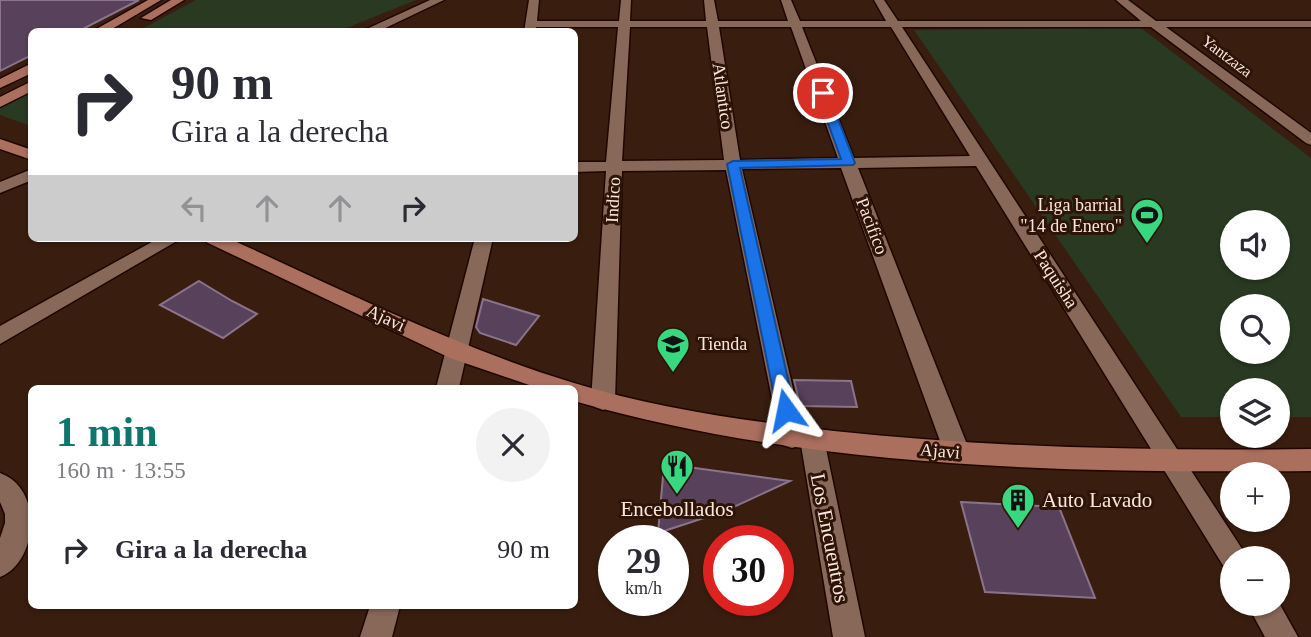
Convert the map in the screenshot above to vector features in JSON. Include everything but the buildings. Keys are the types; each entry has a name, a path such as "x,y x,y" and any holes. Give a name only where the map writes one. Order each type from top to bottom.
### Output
{"street":[{"path":"104,28 156,0"},
{"path":"131,28 179,0"},
{"path":"375,28 439,0"},
{"path":"534,0 530,28 713,24 1311,24"},
{"name":"Indico","path":"603,401 614,167 626,0"},
{"name":"Atlantico","path":"709,0 733,164 802,439"},
{"name":"Pacifico","path":"786,0 957,452"},
{"name":"Paquisha","path":"879,0 1227,546"},
{"name":"Yantzaza","path":"1121,0 1311,140"},
{"path":"0,84 28,68"},
{"path":"0,103 28,87"},
{"path":"0,144 28,154"},
{"path":"578,167 980,161"},
{"path":"0,188 28,176"},
{"path":"0,335 166,242"},
{"name":"Ajavi","path":"222,242 458,352 553,385"},
{"path":"448,385 483,242"},
{"name":"Ajavi","path":"578,393 603,401 802,439 957,452 1175,462 1311,460"},
{"name":"Los Encuentros","path":"802,439 849,637"},
{"path":"0,484 12,495 20,522 16,539 0,564"},
{"path":"376,637 384,609"},
{"path":"1269,616 1282,637"}],"green space":[{"path":"196,0 416,0 346,28 144,28"},
{"name":"Liga barrial \"14 de Enero\"","path":"1141,28 1311,158 1311,417 1290,417 1290,378 1220,378 1220,417 1181,417 914,30"},
{"path":"28,91 28,125 0,115 0,106"}],"place":[{"name":"Liga barrial \"14 de Enero\"","path":"1147,245"},
{"name":"Tienda","path":"673,374"},
{"name":"Encebollados","path":"677,496"},
{"name":"Auto Lavado","path":"1018,530"}],"route":[{"path":"786,410 733,164 849,163 823,93"}]}
